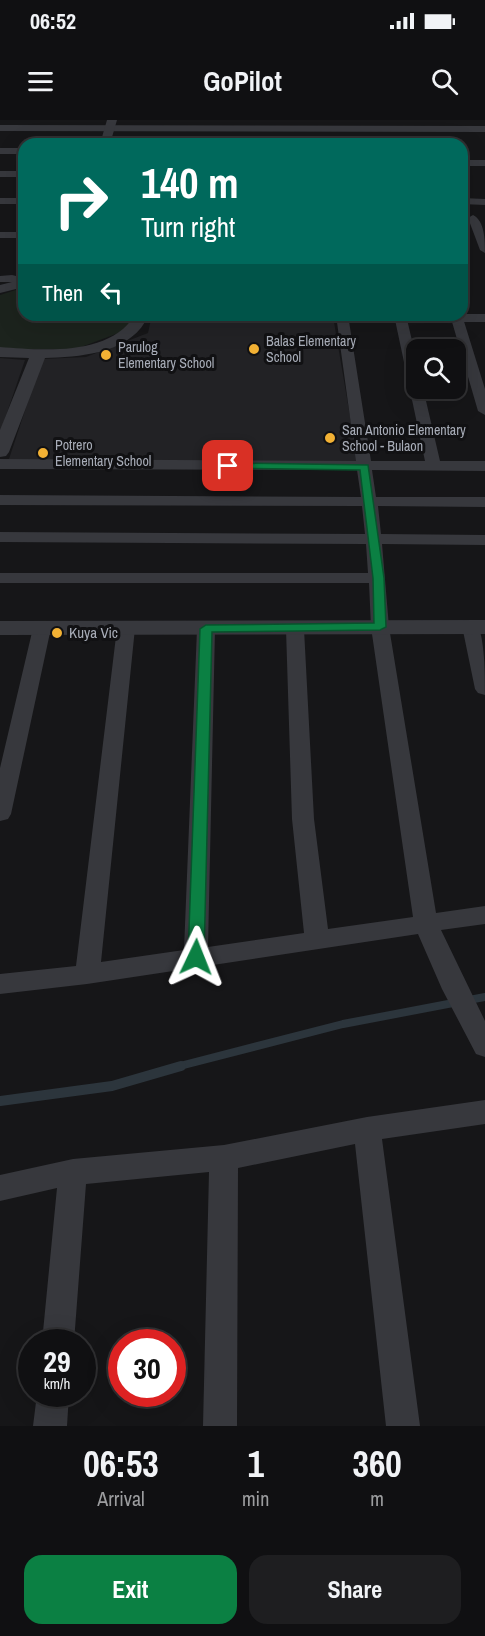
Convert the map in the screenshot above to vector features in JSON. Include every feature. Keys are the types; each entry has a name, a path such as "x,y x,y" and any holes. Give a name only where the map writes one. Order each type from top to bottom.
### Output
{"street":[{"path":"0,128 111,124 272,129 388,124 485,129"},
{"path":"104,138 111,124"},
{"path":"272,129 272,138"},
{"path":"0,151 18,151"},
{"path":"468,163 485,163"},
{"path":"0,174 18,174"},
{"path":"0,201 18,201"},
{"path":"468,201 485,201"},
{"path":"468,218 485,218"},
{"path":"468,220 485,250"},
{"path":"0,235 18,235"},
{"path":"0,279 18,280"},
{"path":"0,289 18,284"},
{"path":"468,317 485,318"},
{"path":"0,352 38,355 83,351 117,339 135,328 139,321"},
{"path":"343,321 378,578 380,627 426,925 454,989 485,1046"},
{"path":"402,321 434,467"},
{"path":"458,321 485,411"},
{"path":"0,452 38,355"},
{"path":"0,464 485,466"},
{"path":"0,500 485,502"},
{"path":"0,537 485,540"},
{"path":"0,579 378,578"},
{"path":"0,628 478,627 485,689"},
{"path":"0,814 42,628"},
{"path":"87,974 126,628"},
{"path":"196,957 206,629"},
{"path":"295,629 303,819 317,940"},
{"path":"0,984 87,974 485,915"},
{"path":"0,1188 73,1172 224,1158 367,1129 485,1112"},
{"path":"367,1129 403,1426"},
{"path":"220,1426 224,1158"},
{"path":"59,1329 73,1172"},
{"path":"50,1426 52,1407"}],"shaded area":[{"path":"18,289 18,321 131,321 129,329 76,349 4,349 0,347 0,295"},
{"path":"151,321 334,322 358,463 8,462 42,359 86,357 148,333"},
{"path":"0,358 25,360 0,433"}],"waterway":[{"path":"176,1067 343,1024 485,997"},
{"path":"0,1101 112,1086 181,1066"}],"place":[{"name":"Balas Elementary School","path":"254,349"},
{"name":"Parulog Elementary School","path":"106,355"},
{"name":"San Antonio Elementary School - Bulaon","path":"330,438"},
{"name":"Potrero Elementary School","path":"43,453"},
{"name":"Kuya Vic","path":"57,633"}],"route":[{"path":"196,957 206,629 380,627 378,578 364,467 228,466"}]}
